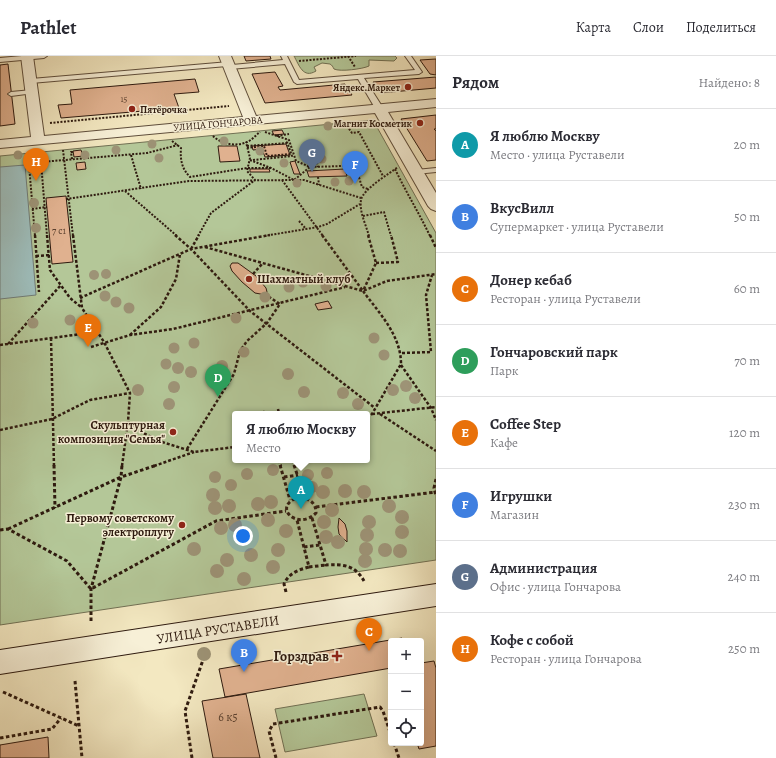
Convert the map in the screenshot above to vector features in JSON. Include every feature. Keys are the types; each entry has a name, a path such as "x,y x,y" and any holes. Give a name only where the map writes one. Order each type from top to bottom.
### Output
{"main road":[{"name":"УЛИЦА РУСТАВЕЛИ","path":"0,662 436,595"}],"street":[{"path":"28,57 39,145"},
{"path":"228,62 251,120"},
{"name":"УЛИЦА ГОНЧАРОВА","path":"0,144 39,145 251,120 436,103"},
{"path":"379,108 436,206"}],"lane":[{"path":"0,60 44,56"},
{"path":"11,94 31,87 228,62 285,59 297,82 418,72 408,56"},
{"path":"360,77 379,108"},
{"path":"416,172 436,170"}],"path":[{"path":"285,59 356,56"},
{"path":"46,123 229,106"},
{"path":"339,112 352,133 359,132 383,176"},
{"path":"213,134 218,140 226,144 246,142 262,130 288,141 296,161 310,167 343,166"},
{"path":"276,136 290,135 282,134"},
{"path":"169,138 181,148 180,157 184,171 190,177"},
{"path":"247,147 288,141"},
{"path":"288,141 291,154"},
{"path":"246,142 250,160 247,168 248,174 255,180"},
{"path":"39,145 50,255 50,270 70,298 82,308"},
{"path":"41,162 73,158 148,153 178,145"},
{"path":"247,147 264,146 267,156 291,154"},
{"path":"63,148 67,199 76,253 82,308 96,332 104,342 130,393 121,477 91,589 92,621"},
{"path":"28,151 39,292"},
{"path":"73,152 71,152 73,158"},
{"path":"250,160 292,156 291,154"},
{"path":"131,155 141,189"},
{"path":"316,159 318,167"},
{"path":"250,160 271,168 294,180"},
{"path":"363,291 376,263 363,216 361,198 368,189 383,176 400,166"},
{"path":"294,180 310,167"},
{"path":"190,177 247,168 271,168"},
{"path":"395,169 405,192 420,216 436,248"},
{"path":"189,181 191,174"},
{"path":"358,174 362,187 368,189"},
{"path":"318,177 320,185"},
{"path":"67,199 189,181 255,180 304,180 361,198"},
{"path":"191,249 211,213 255,180"},
{"path":"282,180 318,227 398,342 402,353 401,364 372,414 436,407"},
{"path":"125,191 191,249 250,311 375,408"},
{"path":"80,298 191,249 318,227 328,224 361,203"},
{"path":"32,209 45,207"},
{"path":"363,216 384,212 398,262 376,263"},
{"path":"299,221 306,229"},
{"path":"204,247 363,291 387,281 436,274"},
{"path":"130,335 161,307 176,279 180,254"},
{"path":"36,256 50,255"},
{"path":"253,274 262,264"},
{"path":"402,353 431,352 426,294 432,275"},
{"path":"8,344 61,285"},
{"path":"91,347 130,335 173,329 345,287"},
{"path":"266,295 280,304"},
{"path":"187,449 234,374 235,361 240,349 252,335 266,324 280,304"},
{"path":"0,345 96,332"},
{"path":"51,338 55,508"},
{"path":"401,364 431,408 436,420"},
{"path":"0,430 52,420 90,400 130,393"},
{"path":"380,414 436,451"},
{"path":"128,422 143,433 162,442 194,452"},
{"path":"0,530 8,529 121,477 194,452 232,447"},
{"path":"280,463 290,500"},
{"path":"294,463 305,498"},
{"path":"284,477 298,475"},
{"path":"436,479 436,496"},
{"path":"316,507 435,492"},
{"path":"297,497 305,498 312,501 316,507 316,513 312,518 305,521 290,517 286,511 286,505 290,500 297,497"},
{"path":"91,589 216,521 286,511"},
{"path":"312,518 326,565"},
{"path":"297,520 310,567"},
{"path":"8,529 67,562 91,589"},
{"path":"304,547 320,545"},
{"path":"286,592 284,584 289,575 295,571 310,567 326,565 352,567 357,570 364,581"},
{"path":"192,758 185,711 203,660"},
{"path":"75,681 82,758"},
{"path":"3,692 79,726"},
{"path":"276,758 269,731 273,724 380,707 383,711 388,726"},
{"path":"0,738 52,729 61,718"},
{"path":"395,746 399,758"}],"green space":[{"path":"294,56 395,56 397,58 394,61 369,60 369,66 346,70 337,70 330,64 322,63 314,67 316,71 308,73 302,70"},
{"path":"373,120 436,233 436,560 0,625 0,156"},
{"path":"364,694 377,736 285,752 275,709"}],"water":[{"path":"25,165 36,295 0,299 0,167"}],"building":[{"path":"244,56 270,56 271,59 246,61"},
{"path":"436,59 436,75 430,74 420,60"},
{"path":"8,64 15,124 0,126 0,65"},
{"path":"275,72 283,86 278,87 280,90 345,84 352,95 265,103 252,74"},
{"path":"436,77 436,88 380,93 373,82"},
{"path":"195,79 199,92 174,94 179,108 61,118 58,105 72,104 70,90"},
{"path":"436,115 436,129 434,129 436,131 436,160 427,161 401,119"},
{"path":"282,130 284,134 274,135 272,131"},
{"path":"286,144 290,155 265,157 262,149 253,150 252,146"},
{"path":"218,146 237,146 240,161 220,162"},
{"path":"81,150 83,156 74,157 73,151"},
{"path":"295,161 300,174 294,174 290,162"},
{"path":"85,162 86,169 77,170 76,163"},
{"path":"359,167 361,173 353,173 351,168"},
{"path":"250,169 269,169 270,172 250,172"},
{"path":"345,169 347,176 309,177 307,171"},
{"path":"66,196 73,262 52,264 46,198"},
{"name":"Шахматный клуб","path":"232,263 238,263 256,276 266,288 266,295 255,293 242,282 232,271 230,266"},
{"path":"328,301 332,308 318,310 315,304"},
{"path":"339,518 345,524 347,531 347,542 339,534"},
{"path":"388,640 388,669 225,697 219,669"},
{"path":"434,661 436,668 436,746 419,749 418,746 424,746 424,663"},
{"path":"246,694 260,758 213,758 202,701"},
{"path":"48,737 49,758 0,758 0,745"}],"place":[{"name":"Яндекс.Маркет","path":"408,87"},
{"name":"Пятёрочка","path":"132,109"},
{"name":"Магнит Косметик","path":"420,123"},
{"name":"Администрация","path":"312,172"},
{"name":"Кофе с собой","path":"36,181"},
{"name":"Игрушки","path":"355,184"},
{"name":"Шахматный клуб","path":"249,279"},
{"name":"Coffee Step","path":"88,347"},
{"name":"Гончаровский парк","path":"218,397"},
{"name":"Скульптурная композиция \"Семья\"","path":"173,432"},
{"name":"Я люблю Москву","path":"301,509"},
{"name":"Первому советскому электроплугу","path":"182,525"},
{"name":"Донер кебаб","path":"369,651"},
{"name":"Горздрав","path":"337,656"},
{"name":"ВкусВилл","path":"244,672"}]}
